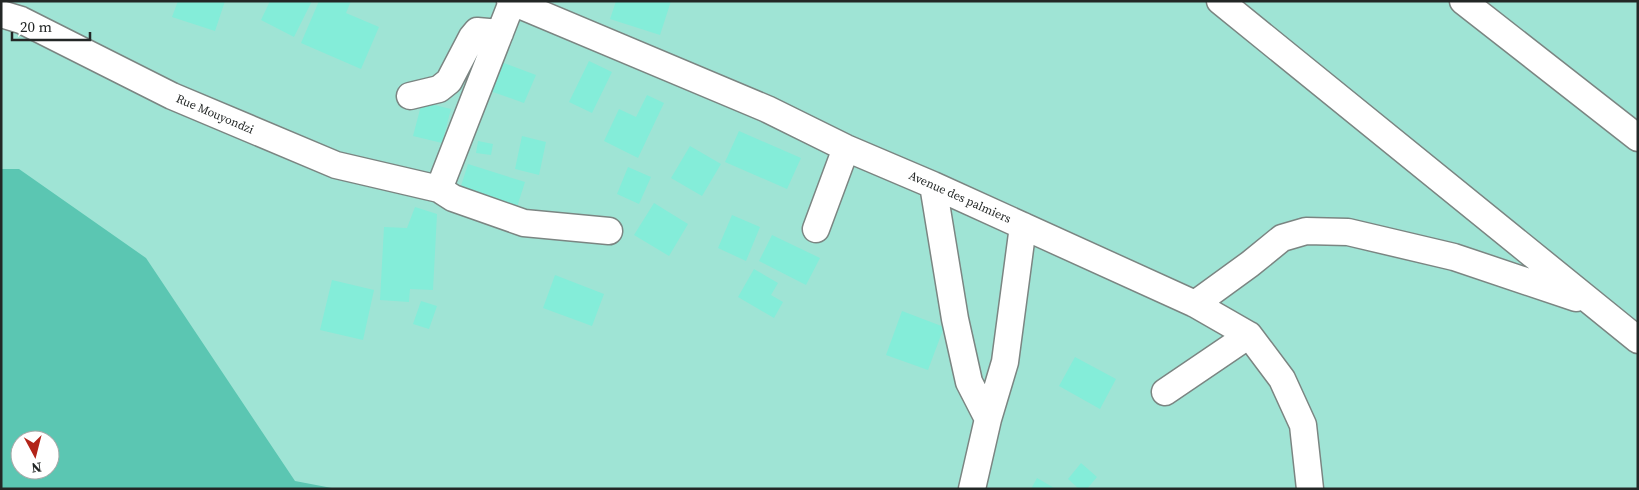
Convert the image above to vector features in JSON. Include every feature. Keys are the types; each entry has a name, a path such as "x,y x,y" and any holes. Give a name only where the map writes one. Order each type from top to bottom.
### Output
{"street":[{"path":"1220,1 1638,340"},
{"path":"1462,1 1638,138"},
{"path":"439,189 511,2"},
{"name":"Avenue des palmiers","path":"511,2 767,109 846,148 933,185 1194,304 1249,335 1282,379 1303,425 1314,486"},
{"name":"Rue Mouyondzi","path":"1,14 21,20 172,96 336,165 439,189 454,198 524,223 609,231"},
{"path":"410,96 439,89 449,81 477,31 500,33"},
{"path":"816,229 846,148"},
{"path":"933,185 955,319 969,382 988,419"},
{"path":"972,489 988,419 1005,362 1023,226"},
{"path":"1194,304 1250,264 1282,238 1306,231 1348,232 1454,257 1592,304"},
{"path":"1165,392 1249,335"}],"shaded area":[{"path":"1,1 1638,1 1638,489 1,489"},
{"path":"1,169 19,169 146,258 295,481 337,489 1,489"}],"building":[{"path":"178,1 225,1 215,31 172,17"},
{"path":"270,1 312,1 294,37 261,20"},
{"path":"319,1 351,1 346,13 379,27 361,69 301,43"},
{"path":"616,1 671,1 660,35 610,19"},
{"path":"589,61 612,72 592,113 569,102"},
{"path":"501,62 536,75 524,103 490,91"},
{"path":"647,95 664,103 638,158 604,141 619,109 636,117"},
{"path":"422,102 451,109 442,143 413,136"},
{"path":"739,131 801,158 787,189 725,162"},
{"path":"522,136 546,142 539,175 515,169"},
{"path":"478,141 493,144 491,155 476,153"},
{"path":"690,146 721,164 702,196 671,178"},
{"path":"468,164 525,182 516,210 459,192"},
{"path":"628,167 651,177 639,204 617,194"},
{"path":"654,203 688,224 669,256 634,235"},
{"path":"415,207 437,214 433,290 410,289 409,302 380,300 384,227 407,228"},
{"path":"732,215 760,227 746,261 718,248"},
{"path":"772,235 820,258 806,285 759,261"},
{"path":"754,269 778,283 771,295 783,302 774,318 738,297"},
{"path":"555,275 604,294 592,326 543,308"},
{"path":"332,280 374,290 363,340 320,330"},
{"path":"421,301 437,306 429,329 413,324"},
{"path":"902,311 944,327 928,370 886,355"},
{"path":"1075,357 1116,379 1100,409 1059,386"},
{"path":"1081,463 1097,477 1087,489 1079,489 1068,479"},
{"path":"1037,478 1056,489 1031,489"}]}
